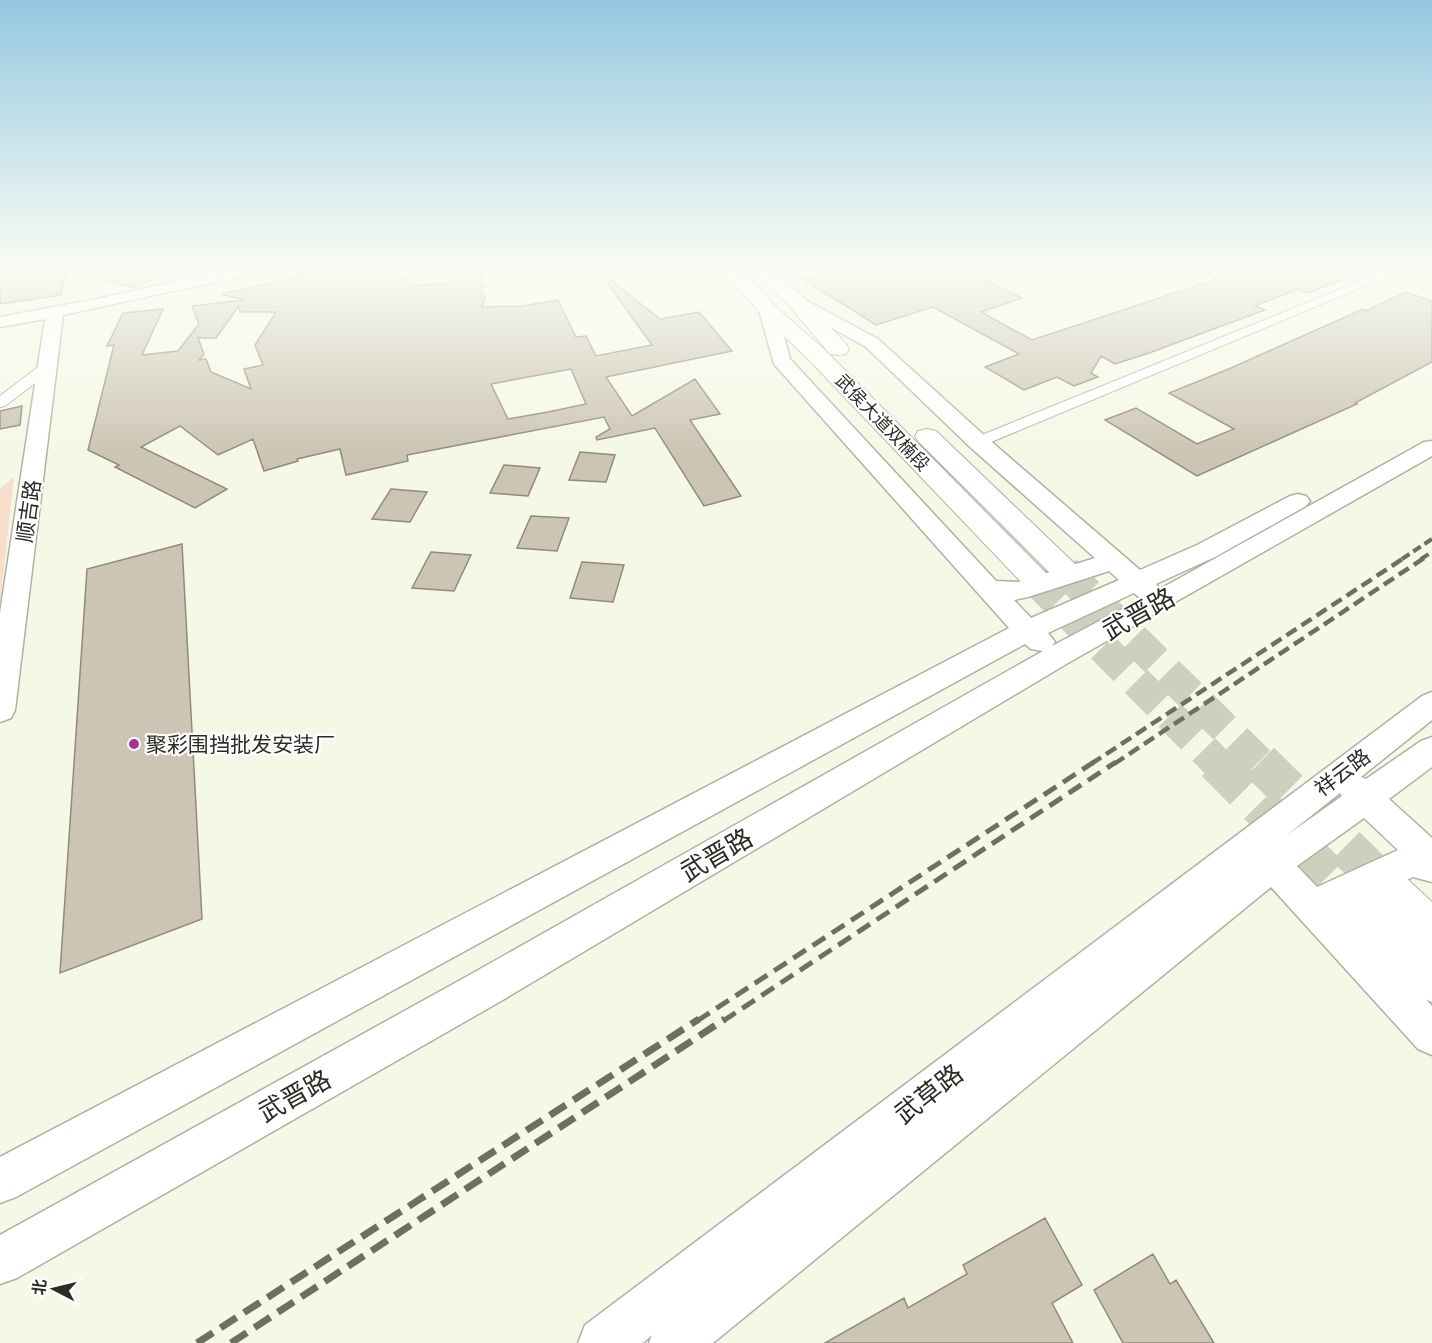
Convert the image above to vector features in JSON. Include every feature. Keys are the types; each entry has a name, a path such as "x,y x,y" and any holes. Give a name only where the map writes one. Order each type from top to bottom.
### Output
{"main road":[{"name":"武侯大道双楠段","path":"789,329 1035,579"},
{"name":"武侯大道双楠段","path":"820,329 839,350 1065,571"},
{"path":"1357,905 1432,931"},
{"path":"1357,905 1432,980"}],"street":[{"name":"顺吉路","path":"0,710 53,329"},
{"path":"773,329 781,360 1027,631 1058,656"},
{"path":"847,329 872,343 978,442 1148,591"},
{"path":"978,442 1254,329"},
{"path":"0,403 47,367"},
{"name":"武晋路","path":"0,1260 487,987 1058,656 1206,551 1432,429"},
{"name":"武晋路","path":"0,1181 1027,631 1148,591 1432,447"},
{"path":"990,589 1019,591 1104,564 1109,556"},
{"name":"祥云路","path":"1262,853 1338,775 1432,704"},
{"name":"祥云路","path":"1262,853 1366,800 1432,750"},
{"path":"1338,775 1432,860"},
{"path":"1262,853 1357,905 1432,1035"},
{"name":"武草路","path":"603,1343 641,1330 1262,853"},
{"name":"武草路","path":"674,1343 1262,853"},
{"path":"1357,905 1326,900 1390,869 1413,861 1432,866"}],"shaded area":[{"path":"14,477 0,604 0,489"}],"building":[{"path":"115,329 154,329 142,355 178,351 195,329 223,329 216,338 198,338 204,354 199,360 206,359 211,372 251,389 244,369 263,365 255,345 265,329 572,329 576,337 586,336 596,356 652,345 640,329 713,329 732,351 606,377 632,416 695,379 720,414 690,420 741,496 704,506 655,428 597,440 596,437 610,429 604,417 407,455 408,461 346,475 340,449 297,459 298,461 264,471 253,439 218,455 180,426 141,447 227,489 195,508 115,467 119,465 88,450 114,345 107,346","holes":["571,369 586,404 508,419 491,384"]},
{"path":"973,329 1011,329 1032,340 1066,329 1215,329 1115,364 1101,356 1091,373 1098,377 1074,386 1057,377 1024,390 985,367 1019,354"},
{"path":"1319,329 1432,329 1432,362 1355,403 1357,404 1197,476 1105,420 1136,408 1197,444 1234,429 1169,393"},
{"path":"22,406 20,425 0,429 0,411"},
{"path":"580,452 615,455 606,482 569,480"},
{"path":"504,465 540,468 528,496 490,493"},
{"path":"391,489 427,492 410,522 372,519"},
{"path":"531,516 569,518 557,551 517,548"},
{"name":"聚彩围挡批发安装厂","path":"182,544 202,919 60,973 87,569"},
{"path":"431,552 471,555 454,591 412,588"},
{"path":"582,562 624,565 613,602 570,598"},
{"path":"1045,1218 1082,1285 1052,1303 1073,1343 825,1343 904,1298 908,1308 967,1274 963,1265"},
{"path":"1153,1254 1170,1284 1176,1280 1214,1343 1123,1343 1094,1290"}],"tunnel":[{"path":"1065,571 1261,764"},
{"path":"1035,579 1218,764"},
{"path":"1216,762 1360,907"},
{"path":"1260,762 1390,890"}],"railway":[{"path":"1402,559 1432,539"},
{"path":"1421,559 1432,552"},
{"path":"1091,764 1404,558"},
{"path":"1114,764 1424,558"},
{"path":"697,1021 1094,762"},
{"path":"723,1021 1116,762"},
{"path":"197,1343 699,1019"},
{"path":"231,1343 725,1019"}],"place":[{"name":"聚彩围挡批发安装厂","path":"134,744"}]}
